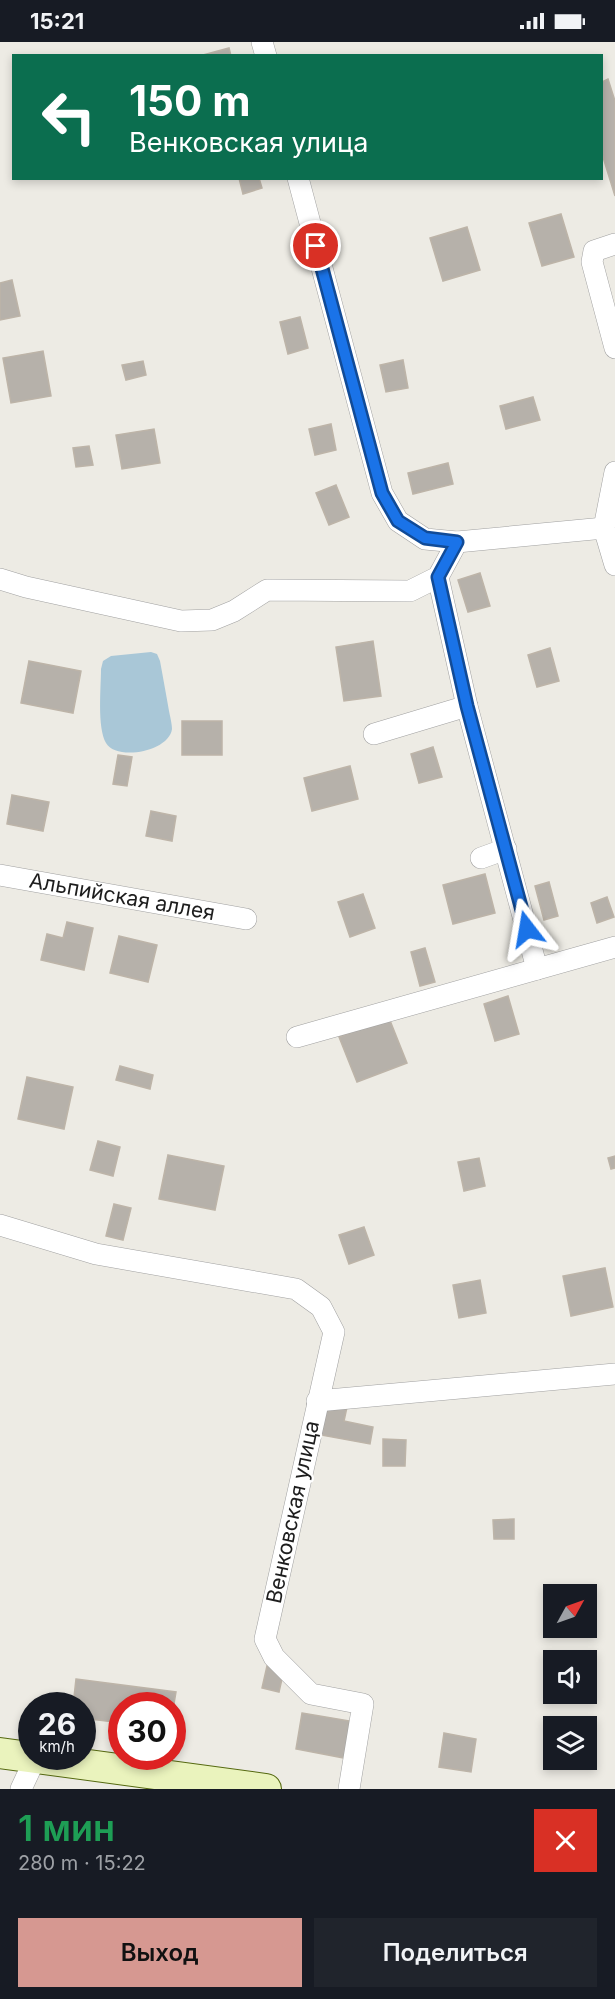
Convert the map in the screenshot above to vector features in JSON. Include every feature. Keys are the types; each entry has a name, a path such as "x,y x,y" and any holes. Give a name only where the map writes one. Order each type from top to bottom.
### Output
{"main road":[{"path":"0,1753 18,1756"},
{"path":"96,1769 176,1783 266,1789"}],"street":[{"path":"299,180 382,493 398,521 425,538 457,542 604,528"},
{"path":"615,244 594,251 592,262 615,348"},
{"path":"615,472 604,528 615,564"},
{"path":"0,579 26,587 181,621 212,620 234,611 267,590 410,591 438,577 457,542"},
{"path":"438,577 467,706 537,969"},
{"path":"374,735 467,706"},
{"path":"481,858 506,849"},
{"name":"Альпийская аллея","path":"0,875 246,919"},
{"path":"297,1037 615,947"},
{"path":"0,1224 96,1254 297,1288 321,1307 334,1332 317,1401"},
{"name":"Венковская улица","path":"349,1789 363,1704 311,1694 274,1657 265,1639 317,1401 615,1374"},
{"path":"21,1789 30,1770"}],"water":[{"path":"151,652 157,654 160,661 172,729 169,737 152,748 130,753 120,752 112,749 106,743 101,727 100,697 103,661 111,656"}],"building":[{"path":"229,48 230,54 207,54"},
{"path":"608,79 615,101 615,196 603,157 603,82"},
{"path":"240,180 260,180 262,188 243,194"},
{"path":"561,214 574,257 542,266 529,223"},
{"path":"467,227 480,270 443,281 430,238"},
{"path":"12,280 20,316 0,320 0,283"},
{"path":"300,317 308,348 288,354 280,322"},
{"path":"43,351 51,396 11,403 3,358"},
{"path":"403,360 408,388 386,392 380,365"},
{"path":"143,361 146,375 126,380 122,365"},
{"path":"533,397 540,420 506,429 500,406"},
{"path":"331,424 336,450 315,455 309,429"},
{"path":"154,429 160,463 122,469 116,435"},
{"path":"89,446 93,465 76,467 73,448"},
{"path":"448,463 453,484 413,494 408,473"},
{"path":"336,485 349,517 329,525 316,493"},
{"path":"480,573 490,606 468,612 458,580"},
{"path":"373,641 381,696 344,701 336,647"},
{"path":"550,648 559,681 537,687 528,655"},
{"path":"29,661 81,671 73,713 21,703"},
{"path":"182,721 222,721 222,755 182,755"},
{"path":"433,747 442,777 419,783 411,754"},
{"path":"118,755 132,757 127,786 113,784"},
{"path":"350,766 358,799 312,811 304,778"},
{"path":"12,795 49,802 43,831 7,824"},
{"path":"151,811 176,816 172,841 146,836"},
{"path":"485,874 495,913 453,924 443,885"},
{"path":"549,882 558,916 544,920 535,886"},
{"path":"363,894 375,928 350,937 338,902"},
{"path":"607,897 614,917 597,923 591,903"},
{"path":"67,922 93,928 84,970 41,960 47,934 63,938"},
{"path":"119,936 157,945 148,982 110,973"},
{"path":"425,948 435,982 420,986 411,952"},
{"path":"508,996 519,1034 495,1041 484,1004"},
{"path":"389,1018 407,1063 357,1082 339,1037"},
{"path":"120,1066 153,1075 150,1089 116,1080"},
{"path":"27,1077 73,1087 64,1129 18,1119"},
{"path":"98,1141 120,1147 113,1176 90,1170"},
{"path":"168,1155 224,1166 215,1210 159,1199"},
{"path":"615,1156 615,1168 611,1169 608,1158"},
{"path":"479,1158 485,1186 464,1191 458,1162"},
{"path":"114,1204 131,1208 123,1240 106,1236"},
{"path":"364,1227 374,1255 349,1264 339,1235"},
{"path":"605,1268 613,1307 571,1316 563,1276"},
{"path":"480,1280 486,1313 459,1318 453,1285"},
{"path":"327,1403 347,1407 344,1421 373,1427 370,1444 321,1435"},
{"path":"383,1439 406,1440 405,1466 383,1466"},
{"path":"514,1519 514,1539 494,1539 493,1520"},
{"path":"267,1666 284,1670 279,1692 262,1688"},
{"path":"76,1679 176,1692 108,1692 108,1721 96,1720 96,1692 75,1692"},
{"path":"302,1713 350,1721 344,1758 296,1749"},
{"path":"444,1733 476,1739 471,1772 439,1767"}],"route":[{"path":"316,246 382,493 398,521 425,538 457,542 438,577 467,706 527,929"}]}
